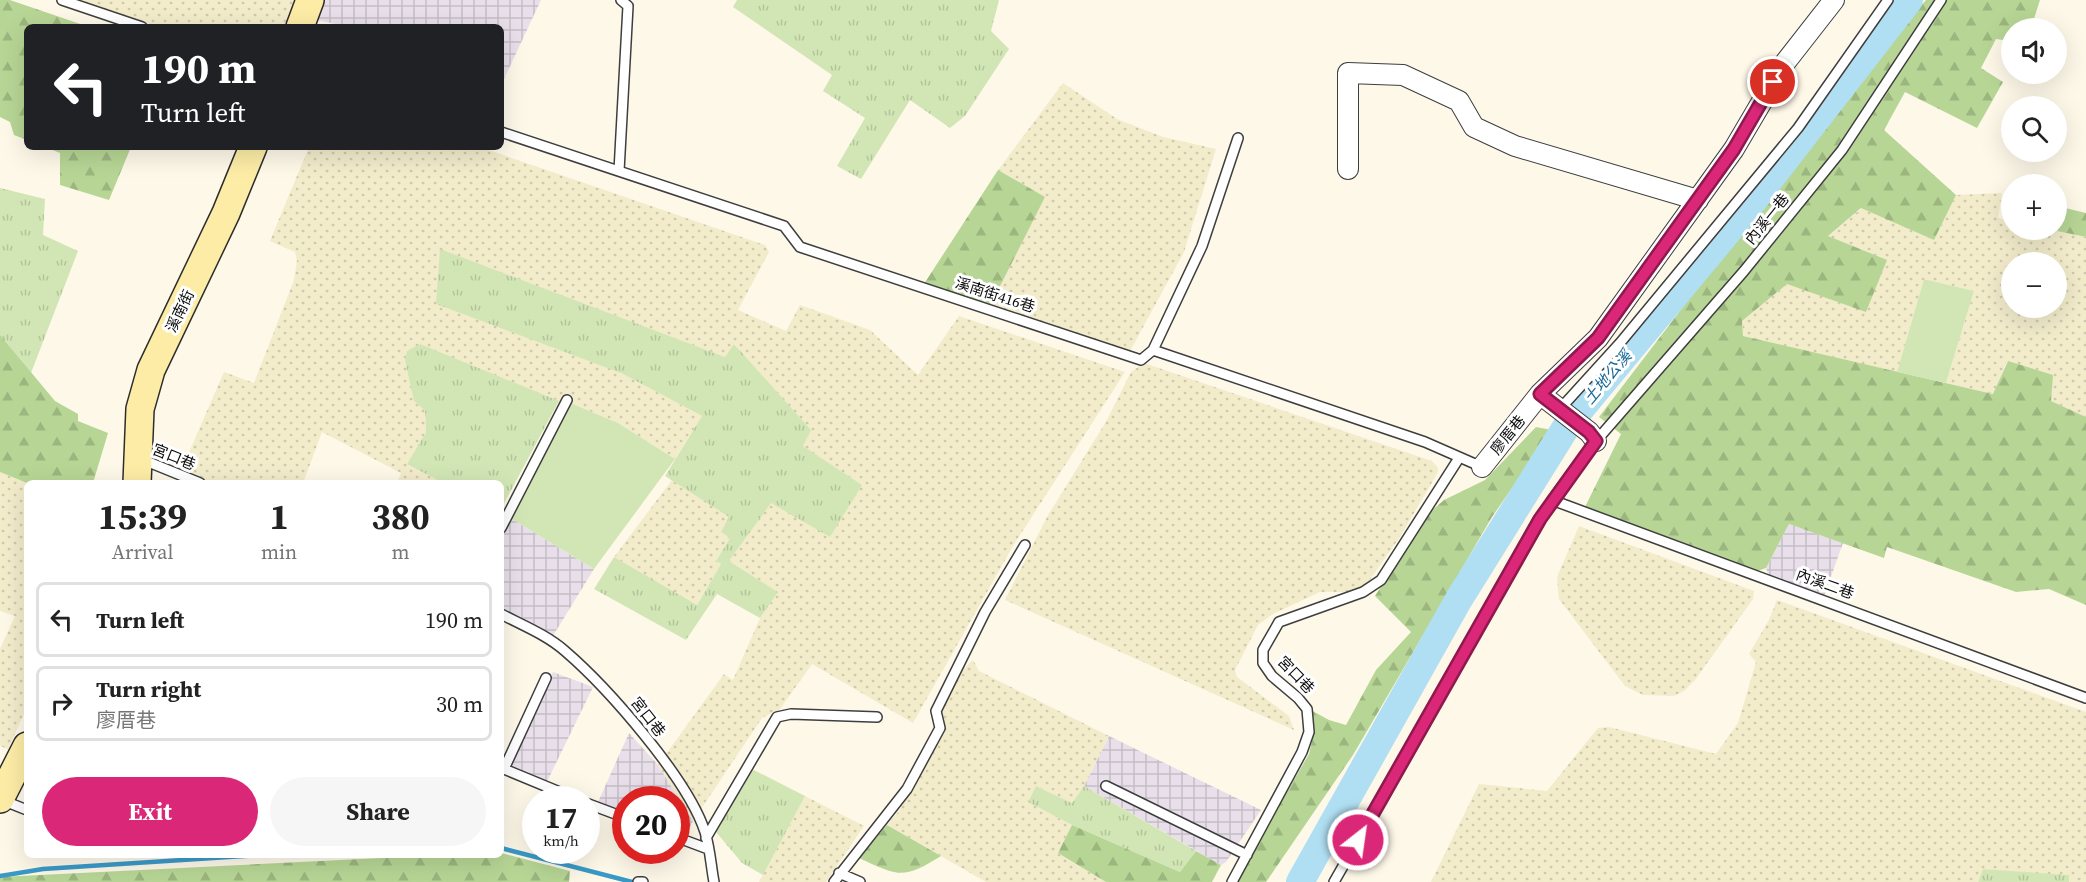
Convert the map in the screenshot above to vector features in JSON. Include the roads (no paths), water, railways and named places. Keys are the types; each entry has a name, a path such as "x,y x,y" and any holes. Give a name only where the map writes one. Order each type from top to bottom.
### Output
{"street":[{"path":"301,24 310,0"},
{"name":"廖厝巷","path":"1482,467 1540,394 1598,338 1734,149 1784,64 1834,0"},
{"path":"1348,168 1348,73 1403,75 1459,101 1474,127 1515,146 1698,200"},
{"name":"溪南街","path":"138,470 140,410 151,370 226,213 252,150"},
{"path":"1540,394 1592,436"},
{"path":"0,799 24,752"}],"lane":[{"path":"62,0 133,24"},
{"path":"619,171 628,6 621,0"},
{"path":"1560,409 1620,343 1798,128 1888,0"},
{"name":"內溪一巷","path":"1334,882 1552,500 1592,436 1744,271 1842,150 1941,0"},
{"name":"溪南街416巷","path":"504,133 784,226 800,247 1141,360 1153,350"},
{"path":"1238,138 1202,246 1153,350 1425,442 1482,467"},
{"path":"504,522 567,400"},
{"name":"宮口巷","path":"1232,882 1302,752 1309,732 1307,709 1298,698 1272,676 1263,663 1263,650 1280,622 1363,592 1382,580 1459,458"},
{"name":"宮口巷","path":"138,470 186,480"},
{"name":"內溪二巷","path":"1552,500 2086,698"},
{"path":"860,882 837,877 907,789 940,728 936,711 985,612 1026,545"},
{"name":"宮口巷","path":"504,616 564,650 614,699 690,800 706,838 714,882"},
{"path":"545,786 504,769 546,678"},
{"path":"706,838 777,717 791,714 877,717"},
{"path":"1106,786 1247,855"},
{"path":"0,799 24,809"},
{"path":"690,842 708,849"}],"waterway":[{"name":"土地公溪","path":"1300,882 1459,599 1568,424 1753,201 1909,0"},
{"path":"504,849 632,882"},
{"path":"0,876 43,869 213,858"}]}
